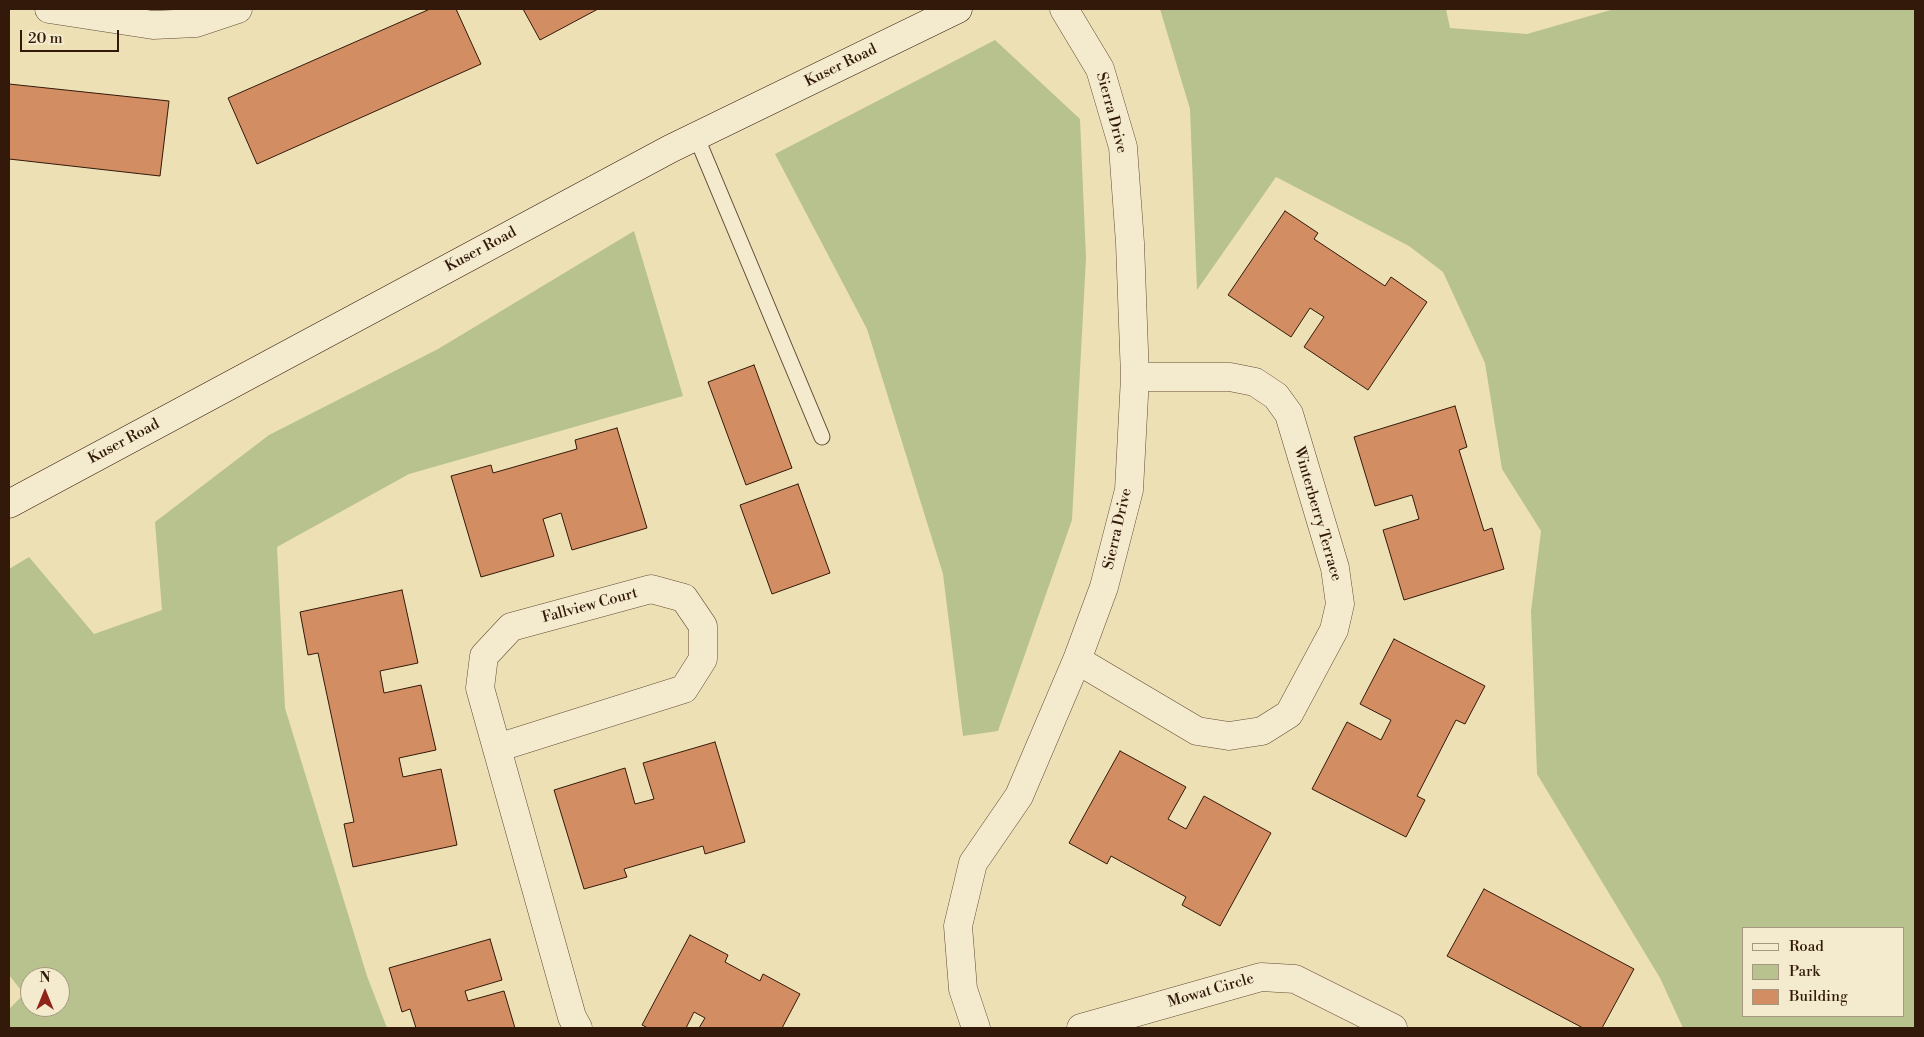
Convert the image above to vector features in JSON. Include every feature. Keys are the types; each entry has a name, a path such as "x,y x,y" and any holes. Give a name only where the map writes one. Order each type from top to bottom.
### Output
{"street":[{"path":"49,9 153,25 196,23 238,9"},
{"name":"Kuser Road","path":"9,504 696,136 958,9"},
{"name":"Sierra Drive","path":"976,1028 963,989 958,926 974,863 1019,796 1077,660 1104,587 1129,490 1135,378 1130,243 1123,147 1100,70 1064,9"},
{"name":"Winterberry Terrace","path":"1077,660 1197,731 1229,736 1262,731 1289,714 1334,630 1340,604 1335,568 1289,414 1276,396 1255,382 1230,378 1135,378"},
{"name":"Fallview Court","path":"497,748 684,689 703,659 703,626 684,598 651,589 511,627 484,656 480,688 572,1017 578,1028"},
{"name":"Mowat Circle","path":"1081,1028 1261,977 1296,979 1393,1028"}],"lane":[{"path":"696,136 822,437"}],"green space":[{"path":"1160,9 1446,9 1450,28 1527,34 1614,9 1915,9 1915,1028 1683,1028 1660,978 1537,774 1531,611 1541,531 1502,469 1485,363 1443,272 1409,246 1276,177 1197,290 1190,109"},
{"path":"995,40 1080,119 1086,258 1072,520 998,731 963,736 943,574 867,329 775,154"},
{"path":"634,231 683,396 409,474 277,547 285,708 367,976 387,1028 9,1028 9,1009 20,998 20,1017 70,1017 70,967 20,967 20,989 9,975 9,569 29,557 94,634 162,610 155,522 269,435 438,349"}],"building":[{"path":"430,9 456,9 481,64 257,164 228,98"},
{"path":"523,9 598,9 540,40"},
{"path":"9,84 169,101 160,176 9,159"},
{"path":"1285,211 1318,233 1314,239 1385,286 1391,277 1427,302 1368,390 1304,347 1324,317 1310,308 1291,337 1228,295"},
{"path":"754,365 792,468 746,485 708,382"},
{"path":"1455,406 1467,447 1459,450 1484,531 1492,528 1504,569 1404,600 1383,530 1419,519 1412,495 1375,506 1354,437"},
{"path":"617,428 647,528 572,550 561,513 543,519 554,556 481,577 451,476 491,465 493,473 577,449 575,440"},
{"path":"798,484 830,573 772,594 740,505"},
{"path":"402,590 418,663 380,671 384,693 421,685 436,750 399,758 403,777 441,769 457,845 353,867 344,824 354,822 318,653 308,655 300,612"},
{"path":"1394,639 1485,686 1465,724 1456,720 1417,796 1425,800 1406,837 1312,789 1347,722 1381,740 1391,720 1360,704"},
{"path":"715,742 745,842 705,854 703,846 624,869 627,877 584,889 554,790 625,768 635,804 654,799 643,763"},
{"path":"1120,751 1186,787 1168,819 1186,829 1204,796 1271,833 1220,926 1182,905 1186,897 1111,856 1107,864 1069,843"},
{"path":"1484,889 1634,969 1602,1028 1583,1028 1447,956"},
{"path":"690,935 728,955 725,962 760,981 763,974 800,994 782,1028 699,1028 705,1018 694,1012 686,1028 648,1028 642,1025"},
{"path":"490,939 502,980 465,991 468,1001 504,991 515,1028 416,1028 410,1009 402,1012 389,968"}]}
